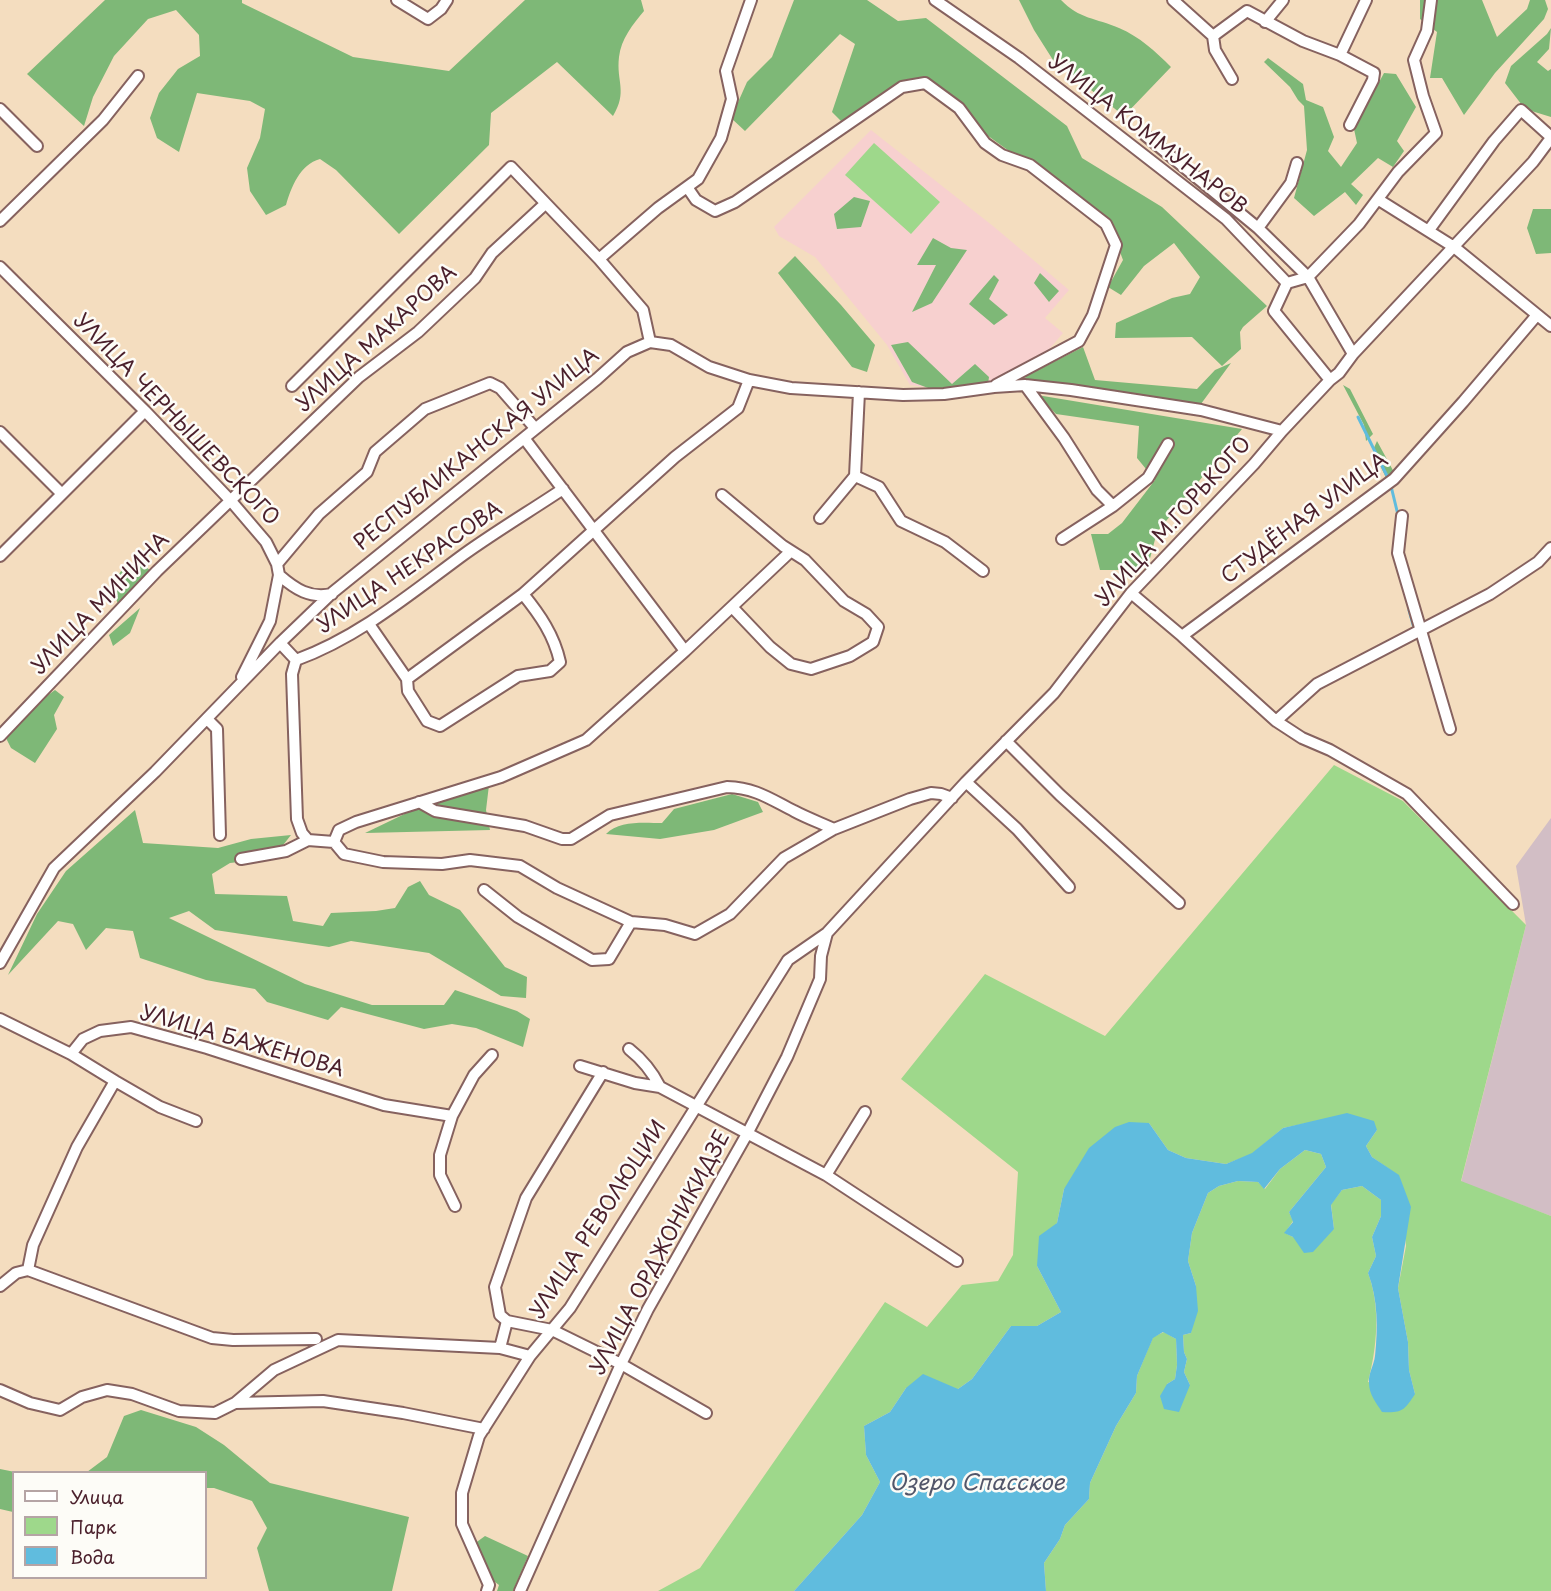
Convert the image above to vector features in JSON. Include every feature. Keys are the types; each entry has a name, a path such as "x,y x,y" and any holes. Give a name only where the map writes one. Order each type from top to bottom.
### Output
{"street":[{"path":"397,0 428,19 441,9 447,0"},
{"path":"599,259 658,208 698,179 721,138 732,99 726,71 751,0"},
{"name":"УЛИЦА КОММУНАРОВ","path":"935,0 1019,58 1130,147 1226,219 1287,284"},
{"path":"1173,0 1213,36 1215,50 1232,79"},
{"path":"1265,22 1283,0"},
{"path":"1340,55 1366,0"},
{"path":"1330,380 1275,311 1287,284 1308,277 1359,224 1398,172 1437,133 1423,96 1414,60 1427,31 1431,0"},
{"path":"1213,36 1247,11 1303,41 1340,55 1374,73 1373,80 1350,125"},
{"path":"0,221 104,120 138,76"},
{"path":"687,187 696,200 715,211 735,202 902,87 925,83 959,108 985,143 1002,155 1030,165 1106,224 1116,244 1093,315 1079,341 994,387"},
{"path":"0,109 37,146"},
{"path":"1429,230 1494,141 1521,110 1551,137"},
{"name":"УЛИЦА КОММУНАРОВ","path":"1145,135 1258,228 1308,277 1353,354"},
{"name":"УЛИЦА М.ГОРЬКОГО","path":"827,933 966,782 1054,693 1131,593 1339,373 1353,354 1533,162 1551,137"},
{"path":"1258,228 1291,183 1297,163"},
{"name":"УЛИЦА МАКАРОВА","path":"231,501 359,377 418,332 475,278 492,253 545,204 511,167 292,386"},
{"path":"1379,200 1454,247 1551,326"},
{"path":"545,204 599,259 643,310 650,342 671,345 709,367 749,380 791,388 903,395 945,394 1025,385 1201,410 1282,431"},
{"name":"УЛИЦА ЧЕРНЫШЕВСКОГО","path":"0,267 146,411 231,501 266,542 278,569"},
{"name":"СТУДЁНАЯ УЛИЦА","path":"1182,636 1394,479 1537,315"},
{"name":"РЕСПУБЛИКАНСКАЯ УЛИЦА","path":"238,686 332,593 627,352 650,342"},
{"path":"407,680 523,594 675,457 738,408 749,380"},
{"path":"0,963 54,868 155,772 238,686 270,621 278,569 319,513 368,472 375,452 425,409 490,383 500,388 536,428"},
{"path":"1025,385 1064,438 1097,490 1113,506"},
{"path":"820,518 855,476 859,392"},
{"path":"0,556 146,411"},
{"path":"0,432 62,494"},
{"path":"524,438 685,651"},
{"path":"1062,539 1113,506 1148,478 1168,444"},
{"path":"855,476 879,487 900,520 945,542 983,571"},
{"name":"УЛИЦА НЕКРАСОВА","path":"296,660 322,651 369,624 470,550 563,489"},
{"path":"722,495 805,560 844,601 866,614 878,627 873,642 850,656 811,669 791,664 770,647 732,607"},
{"name":"УЛИЦА МИНИНА","path":"0,736 158,571 231,501"},
{"path":"1402,516 1398,553 1450,729"},
{"path":"1276,721 1317,684 1490,594 1538,562 1551,548"},
{"path":"334,842 339,830 356,822 501,777 586,740 685,651 791,550"},
{"path":"278,569 293,588 309,595 332,593"},
{"path":"1131,593 1276,721 1302,738 1330,750 1407,794 1513,904"},
{"path":"369,624 407,680 408,691 427,721 440,726 518,676 550,671 560,662 557,647 542,617 523,594"},
{"path":"280,643 296,660 292,674 297,819 302,833 308,840"},
{"path":"207,719 217,729 220,835"},
{"path":"1006,741 1060,795 1179,903"},
{"path":"966,782 1017,829 1069,886"},
{"path":"419,802 435,811 525,826 562,839 571,839 610,815 727,787 745,787 834,829"},
{"path":"241,859 286,851 308,840 334,842 344,854 382,862 442,864 470,860 520,866 557,888 631,922 665,925 695,934 730,914 784,858 834,829 931,793 952,798"},
{"path":"484,890 518,917 592,960 609,959 631,922"},
{"name":"УЛИЦА РЕВОЛЮЦИИ","path":"488,1588 462,1524 462,1493 479,1436 530,1356 570,1308 788,960 827,933"},
{"name":"УЛИЦА ОРДЖОНИКИДЗЕ","path":"520,1591 621,1364 648,1309 747,1134 787,1057 820,980 821,956 827,933"},
{"path":"0,1019 71,1054 160,1107 196,1121"},
{"name":"УЛИЦА БАЖЕНОВА","path":"71,1054 83,1039 100,1031 131,1027 207,1048 384,1105 452,1116"},
{"path":"628,1049 652,1071 660,1087"},
{"path":"455,1206 440,1175 440,1155 452,1116 474,1075 492,1055"},
{"path":"580,1066 635,1083 660,1087 826,1175 957,1262"},
{"path":"603,1072 526,1198 495,1287 500,1315 507,1321 552,1329 621,1364 706,1413"},
{"path":"28,1270 33,1245 77,1147 115,1081"},
{"path":"826,1175 865,1112"},
{"path":"0,1286 16,1273 28,1270 212,1338 316,1339"},
{"path":"500,1347 507,1321"},
{"path":"0,1390 30,1403 60,1410 82,1397 107,1390 132,1394 179,1411 215,1413 235,1403 274,1370 338,1341 500,1347 530,1356"},
{"path":"235,1403 323,1401 403,1413 484,1429"}],"shaded area":[{"path":"871,130 993,226 1069,290 1045,318 1063,333 1040,360 1003,378 948,390 910,385 887,345 815,257 779,236 774,227"},
{"path":"1551,818 1551,1216 1461,1182 1526,925 1516,866"}],"green space":[{"path":"105,0 242,0 242,3 353,57 449,71 525,0 641,0 644,11 628,32 620,50 618,66 621,93 613,116 557,62 491,113 489,145 399,234 336,170 320,159 302,171 286,205 266,215 250,191 247,168 260,138 265,109 250,101 197,93 179,152 157,138 150,118 159,93 178,69 200,56 199,35 176,10 148,19 114,56 93,97 84,126 27,74"},
{"path":"794,0 867,0 898,21 926,18 1067,126 1082,158 1162,207 1267,306 1243,327 1240,332 1241,349 1222,366 1192,337 1115,338 1116,323 1172,298 1190,294 1200,277 1174,243 1144,266 1121,295 1108,287 1123,260 1109,223 984,133 964,105 933,81 920,78 892,88 843,123 832,112 855,44 840,34 745,131 731,118 747,82 772,57"},
{"path":"1019,0 1061,0 1081,15 1119,28 1134,36 1171,67 1124,116 1053,60"},
{"path":"1420,0 1482,0 1497,37 1527,9 1530,0 1545,0 1548,9 1544,19 1495,73 1464,115 1442,78 1430,78 1437,32 1420,19"},
{"path":"1551,28 1549,49 1537,62 1548,71 1551,69 1551,117 1525,109 1505,83 1511,66"},
{"path":"1268,58 1303,84 1306,100 1323,107 1334,137 1328,151 1341,167 1357,143 1354,129 1384,73 1396,74 1416,107 1397,141 1404,151 1393,167 1378,158 1351,184 1363,195 1356,205 1345,192 1314,216 1294,198 1307,150 1304,106 1290,87 1264,62"},
{"path":"874,143 940,202 911,234 845,175"},
{"path":"854,197 870,201 861,227 837,229 834,214"},
{"path":"1533,209 1551,209 1551,253 1536,254 1527,228"},
{"path":"933,238 951,248 967,250 932,303 912,312 936,265 917,265"},
{"path":"795,256 875,345 867,372 852,367 778,273"},
{"path":"1040,273 1059,291 1049,302 1034,283"},
{"path":"994,275 999,280 989,299 1008,315 994,325 969,304"},
{"path":"908,342 952,384 975,364 989,377 988,384 939,392 912,382 891,345"},
{"path":"1083,347 1095,380 1197,389 1215,370 1231,363 1198,408 1024,380 1026,376"},
{"path":"1343,385 1350,389 1373,434 1366,441 1364,425"},
{"path":"1037,395 1242,429 1157,532 1149,562 1133,570 1100,570 1091,534 1108,534 1122,523 1155,480 1137,458 1139,426 1056,414"},
{"path":"1377,441 1395,474 1387,480 1373,450"},
{"path":"140,563 150,570 118,604 111,585 124,567"},
{"path":"140,608 130,633 113,646 109,635"},
{"path":"55,690 64,697 54,715 57,729 35,763 11,748 6,738 37,703"},
{"path":"1334,765 1403,801 1526,925 1461,1181 1551,1216 1551,1591 1046,1591 1044,1563 1060,1539 1065,1525 1089,1499 1090,1483 1116,1426 1136,1393 1137,1376 1153,1337 1164,1332 1176,1339 1175,1379 1167,1384 1190,1385 1184,1372 1187,1359 1184,1352 1183,1335 1191,1333 1196,1286 1188,1261 1192,1233 1208,1193 1219,1186 1238,1181 1258,1182 1265,1189 1280,1169 1305,1150 1321,1154 1326,1167 1289,1212 1293,1221 1285,1233 1293,1237 1334,1229 1331,1204 1342,1190 1362,1186 1381,1200 1381,1216 1372,1237 1376,1256 1368,1273 1375,1300 1376,1327 1374,1355 1368,1382 1415,1394 1409,1370 1408,1342 1398,1288 1406,1246 1399,1176 1372,1157 1366,1146 1377,1130 1312,1122 1283,1128 1252,1154 1226,1164 1186,1158 1168,1150 1149,1123 1064,1189 1057,1223 1037,1266 1061,1312 1037,1326 1011,1326 972,1379 958,1389 906,1388 890,1412 864,1426 866,1455 880,1482 862,1515 794,1591 658,1591 700,1568 885,1302 927,1327 962,1285 998,1281 1013,1255 1018,1172 901,1079 985,974 1105,1036"},
{"path":"489,785 486,810 490,830 365,833 417,808 434,815 431,803"},
{"path":"732,794 758,802 763,812 714,830 660,839 606,834 625,824 662,823 674,809"},
{"path":"135,810 143,843 218,848 251,839 291,835 273,858 230,863 212,874 215,894 287,896 293,921 323,926 331,913 395,908 408,887 420,881 429,895 460,910 505,967 527,977 526,998 501,996 429,953 351,941 329,947 215,930 189,911 169,918 305,984 372,1005 444,1005 455,990 517,1011 530,1019 523,1047 476,1028 452,1024 424,1029 341,1007 328,1020 267,1002 255,989 206,980 140,958 133,931 106,928 86,950 73,924 58,921 8,975 37,914 66,871"},
{"path":"141,1410 196,1427 224,1445 270,1483 409,1517 392,1591 269,1591 257,1548 267,1528 252,1501 214,1488 207,1488 207,1471 88,1471 107,1457 124,1416"},
{"path":"0,1469 12,1471 12,1512 0,1509"},
{"path":"485,1536 528,1556 513,1591 497,1591 499,1585 490,1578 474,1544"}],"water":[{"name":"Озеро Спасское","path":"1347,1113 1374,1121 1377,1130 1366,1146 1372,1157 1399,1175 1411,1207 1398,1288 1408,1342 1409,1370 1415,1394 1402,1410 1382,1412 1369,1387 1369,1376 1375,1356 1377,1325 1374,1293 1368,1273 1376,1256 1372,1237 1381,1216 1381,1200 1362,1186 1342,1190 1331,1205 1334,1229 1313,1252 1304,1253 1293,1237 1284,1233 1293,1222 1289,1212 1326,1167 1321,1154 1305,1150 1280,1169 1264,1189 1258,1182 1238,1181 1219,1186 1208,1193 1192,1233 1188,1261 1196,1286 1198,1311 1191,1333 1183,1335 1184,1352 1187,1359 1184,1372 1190,1385 1179,1412 1164,1409 1160,1396 1167,1384 1175,1379 1176,1339 1163,1332 1153,1338 1137,1376 1136,1393 1116,1426 1090,1483 1089,1499 1065,1525 1060,1539 1044,1563 1046,1591 794,1591 862,1515 880,1482 866,1455 864,1426 890,1412 906,1388 923,1374 958,1389 972,1379 1011,1326 1037,1326 1061,1312 1037,1266 1039,1236 1057,1223 1064,1189 1089,1148 1115,1127 1129,1122 1149,1123 1168,1150 1186,1158 1226,1164 1252,1153 1283,1128"}],"waterway":[{"path":"1358,417 1389,480"},
{"path":"1391,486 1398,515"},
{"path":"1409,610 1414,628"}]}
